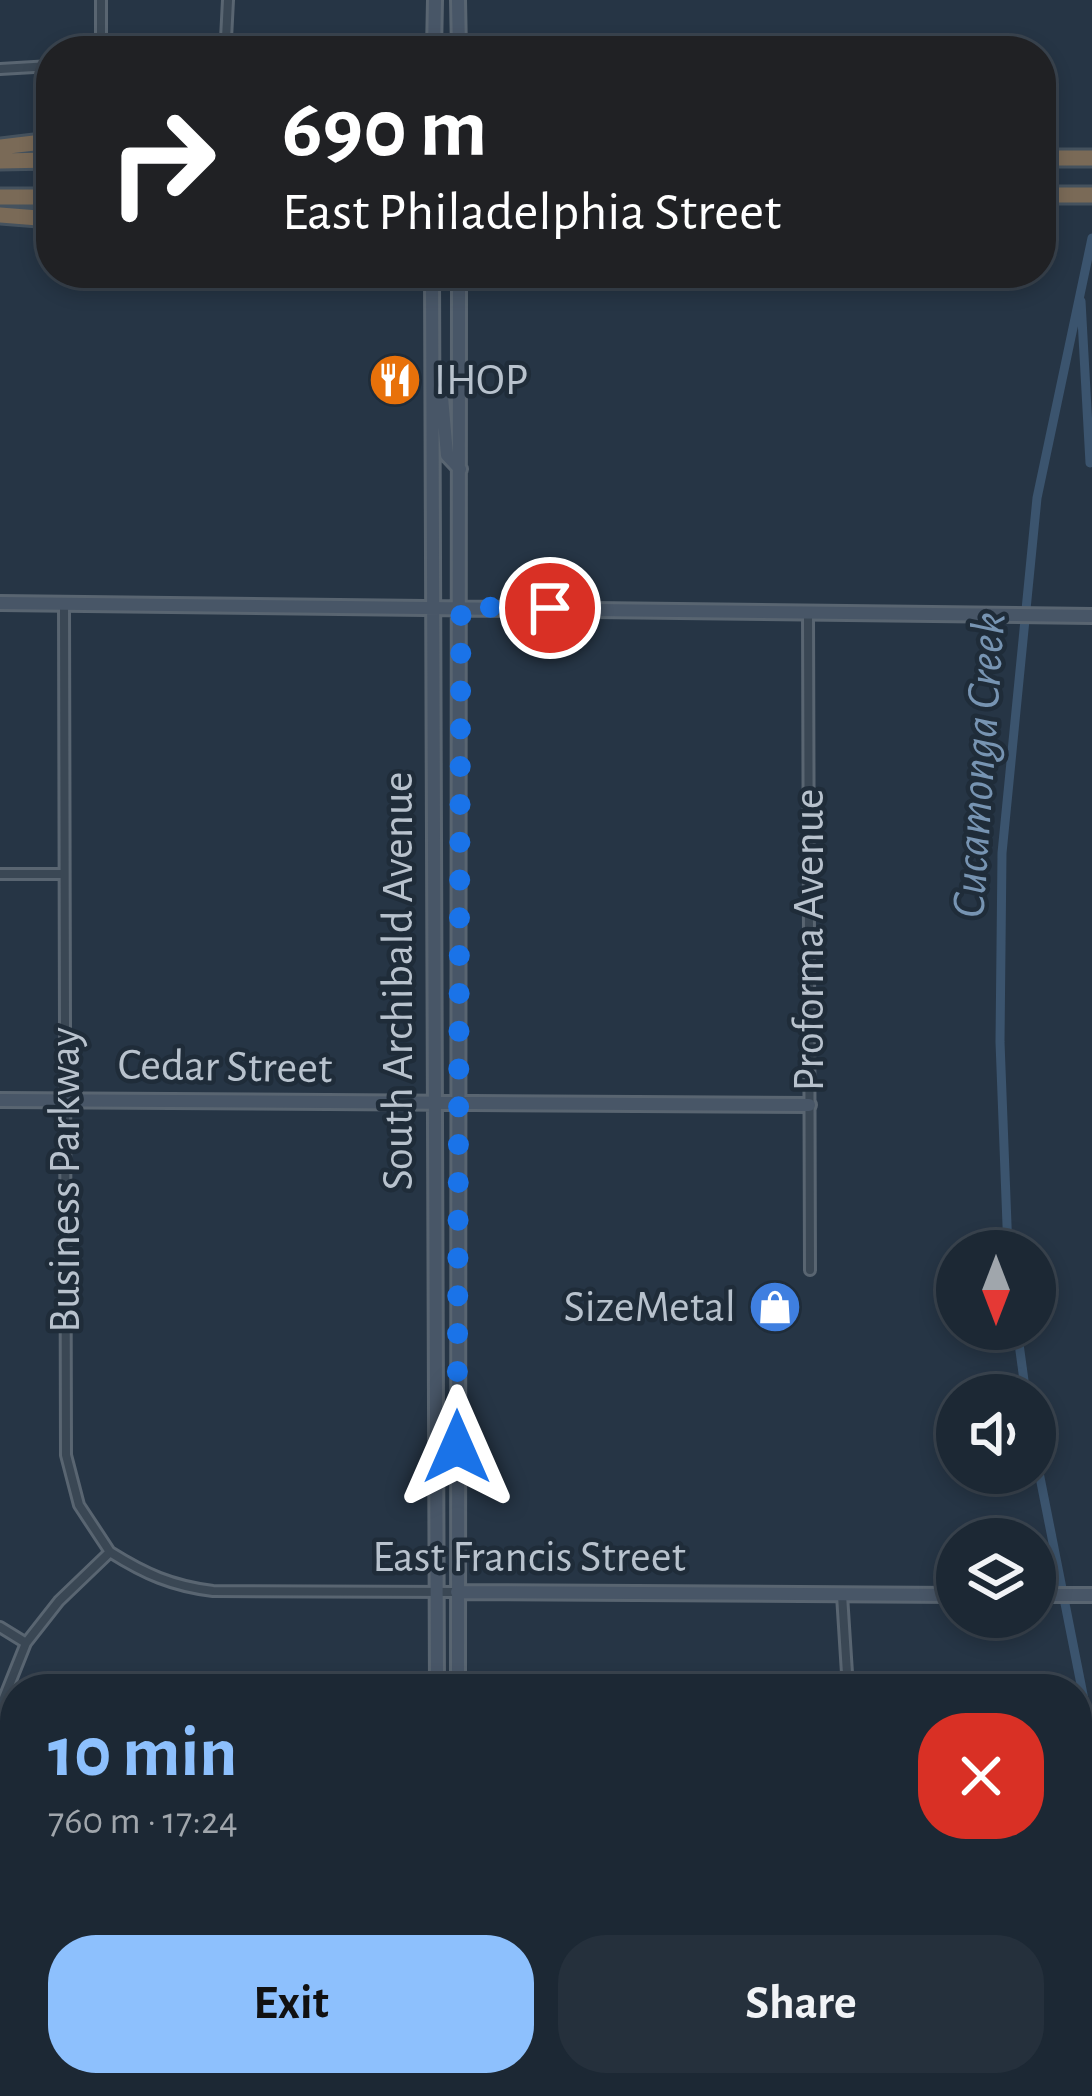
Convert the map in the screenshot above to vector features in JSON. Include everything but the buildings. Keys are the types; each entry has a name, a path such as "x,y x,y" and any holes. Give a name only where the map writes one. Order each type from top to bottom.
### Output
{"highway":[{"path":"0,147 36,143"},
{"path":"1056,158 1092,158"},
{"path":"0,161 36,160"},
{"path":"1056,195 1092,195"},
{"path":"0,196 36,196"},
{"path":"0,215 36,218"}],"main road":[{"path":"434,36 435,0"},
{"path":"458,0 459,36"},
{"name":"South Archibald Avenue","path":"433,288 436,1674"},
{"name":"South Archibald Avenue","path":"458,1674 459,288"},
{"path":"433,337 447,455 460,469"},
{"path":"0,603 1092,616"},
{"name":"Cedar Street","path":"0,1100 809,1105"},
{"name":"East Francis Street","path":"458,1592 936,1594"},
{"path":"1056,1594 1088,1595"}],"street":[{"path":"100,0 100,36"},
{"path":"226,36 228,0"},
{"path":"0,69 36,66"},
{"name":"Business Parkway","path":"64,603 66,1455 79,1505 110,1552"},
{"name":"Proforma Avenue","path":"808,611 810,1270"},
{"path":"0,874 64,874"},
{"path":"14,1674 26,1643 59,1601 110,1552"},
{"name":"East Francis Street","path":"110,1552 149,1577 177,1587 458,1592"},
{"path":"842,1594 847,1674"},
{"path":"0,1628 26,1643"}],"waterway":[{"name":"Cucamonga Creek","path":"1007,1230 1000,1042 1002,853 1037,498 1092,238"},
{"name":"Cucamonga Creek","path":"1081,301 1090,463"},
{"name":"Cucamonga Creek","path":"1020,1350 1023,1374"},
{"name":"Cucamonga Creek","path":"1043,1494 1079,1674"}],"place":[{"name":"IHOP","path":"395,380"},
{"name":"SizeMetal","path":"775,1307"}],"route":[{"path":"457,1447 461,607 550,608"}]}
